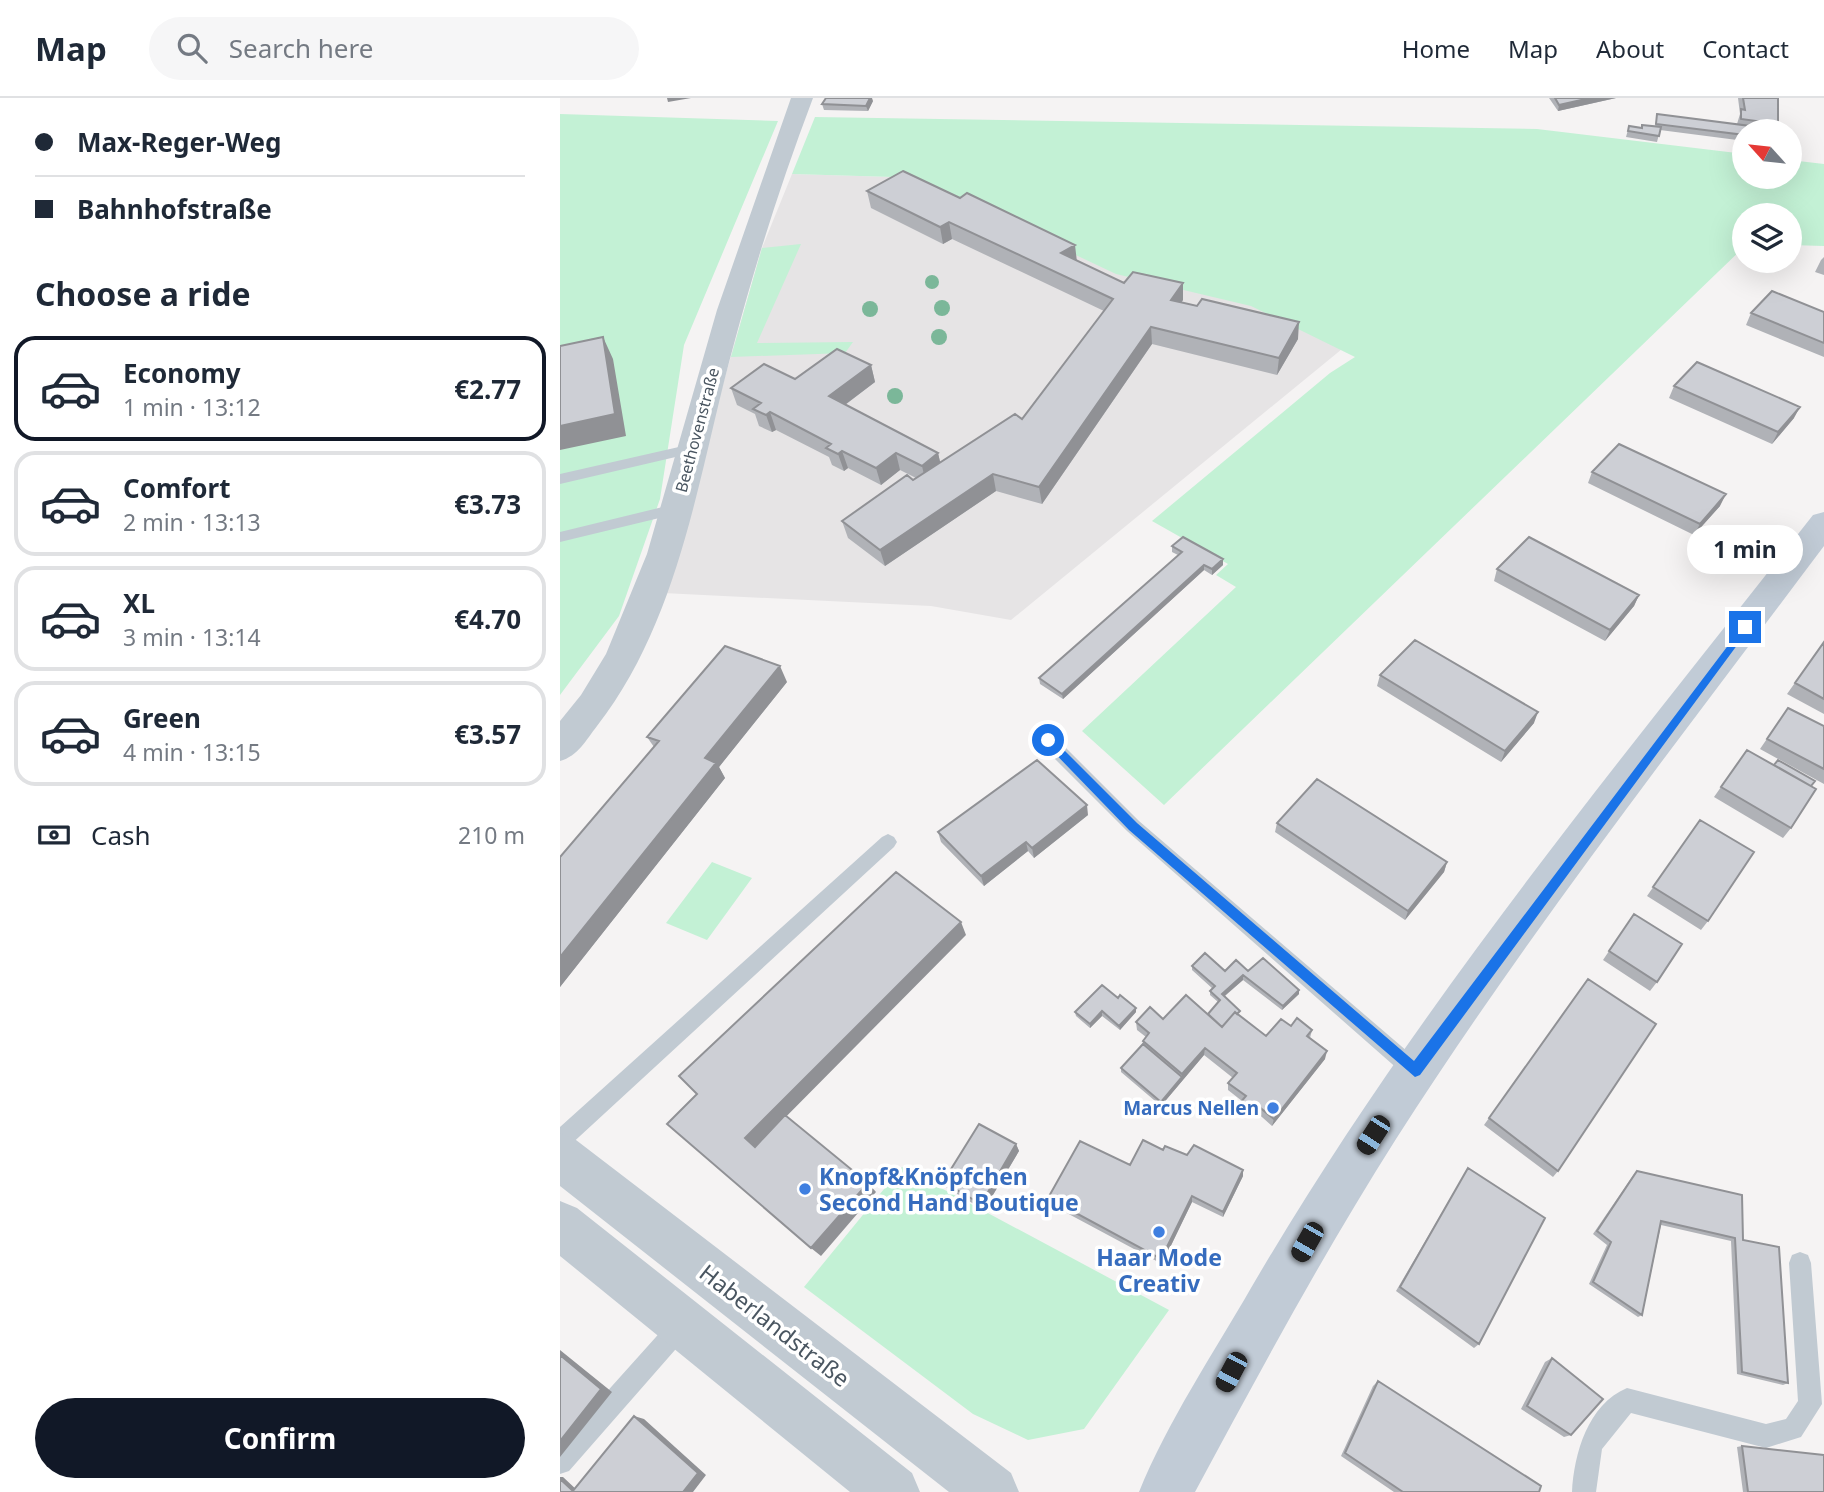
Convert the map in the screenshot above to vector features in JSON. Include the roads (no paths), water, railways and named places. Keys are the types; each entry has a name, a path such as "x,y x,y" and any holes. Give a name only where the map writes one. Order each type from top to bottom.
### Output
{"main road":[{"path":"1166,1492 1231,1372 1345,1177 1415,1071 1634,772 1824,523"}],"street":[{"name":"Beethovenstraße","path":"560,747 602,695 646,601 764,203 802,98"},
{"name":"Haberlandstraße","path":"560,1156 992,1492"},
{"path":"560,1225 893,1492"}],"lane":[{"path":"560,479 692,449"},
{"path":"560,537 675,509"},
{"path":"1048,740 1133,826 1415,1071"},
{"path":"560,1141 888,842"},
{"path":"1584,1492 1585,1466 1593,1436 1627,1400 1766,1436 1793,1429 1810,1404 1800,1262"},
{"path":"560,1462 683,1324"}],"place":[{"name":"Marcus Nellen","path":"1273,1108"},
{"name":"Knopf&Knöpfchen Second Hand Boutique","path":"805,1189"},
{"name":"Haar Mode Creativ","path":"1159,1232"}]}
